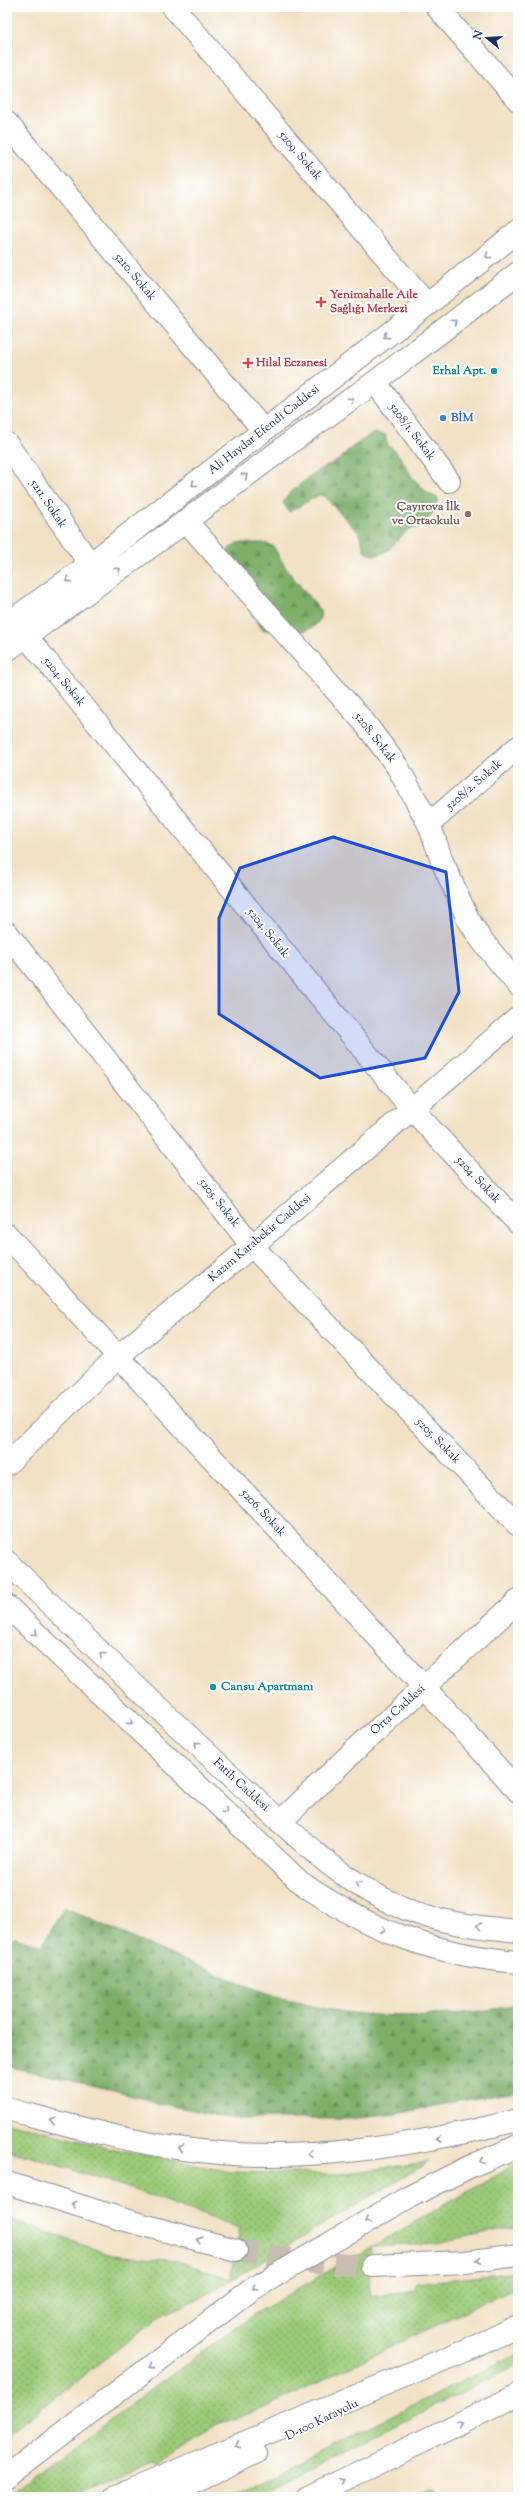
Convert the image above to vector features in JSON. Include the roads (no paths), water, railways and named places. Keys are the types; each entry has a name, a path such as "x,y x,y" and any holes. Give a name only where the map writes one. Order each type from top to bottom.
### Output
{"main road":[{"name":"5209. Sokak","path":"173,7 427,305"},
{"path":"437,7 518,100"},
{"name":"5210. Sokak","path":"7,123 263,430"},
{"name":"Ali Haydar Efendi Caddesi","path":"7,624 90,564 427,305 518,231"},
{"name":"Ali Haydar Efendi Caddesi","path":"7,650 186,521 298,436 375,382 518,273"},
{"name":"5208/1. Sokak","path":"375,382 449,481"},
{"name":"5211. Sokak","path":"7,444 90,564"},
{"name":"5208. Sokak","path":"186,521 364,722 397,766 429,824 442,861 468,919 480,938 518,985"},
{"name":"5204. Sokak","path":"26,636 412,1108 518,1223"},
{"name":"5208/2. Sokak","path":"429,824 518,747"},
{"name":"5205. Sokak","path":"7,932 252,1246 518,1525"},
{"name":"Kazım Karabekir Caddesi","path":"7,1464 117,1357 252,1246 518,1018"},
{"name":"5206. Sokak","path":"7,1235 117,1357 424,1686 518,1791"},
{"name":"Fatih Caddesi","path":"7,1562 93,1647 280,1822 336,1870 370,1892 401,1908 430,1917 516,1931"},
{"name":"Orta Caddesi","path":"280,1822 424,1686 518,1601"},
{"path":"7,1606 300,1882 325,1900 372,1926 414,1943 471,1957 515,1961"},
{"path":"7,2109 59,2123 183,2149 252,2155 342,2153 446,2138 518,2120"},
{"path":"7,2476 251,2290 405,2199 469,2167 518,2146"},
{"path":"7,2183 125,2220 236,2250"},
{"path":"372,2266 465,2262 518,2255"},
{"path":"114,2497 481,2344 518,2326"},
{"name":"D-100 Karayolu","path":"164,2497 481,2344"},
{"path":"308,2497 518,2396"}],"tunnel":[{"path":"236,2250 316,2263 372,2266"}],"place":[{"name":"Yenimahalle Aile Sağlığı Merkezi","path":"321,302"},
{"name":"Hilal Eczanesi","path":"248,363"},
{"name":"Erhal Apt.","path":"494,371"},
{"name":"BİM","path":"443,418"},
{"name":"Çayırova İlk ve Ortaokulu","path":"468,514"},
{"name":"Cansu Apartmanı","path":"213,1687"}]}
